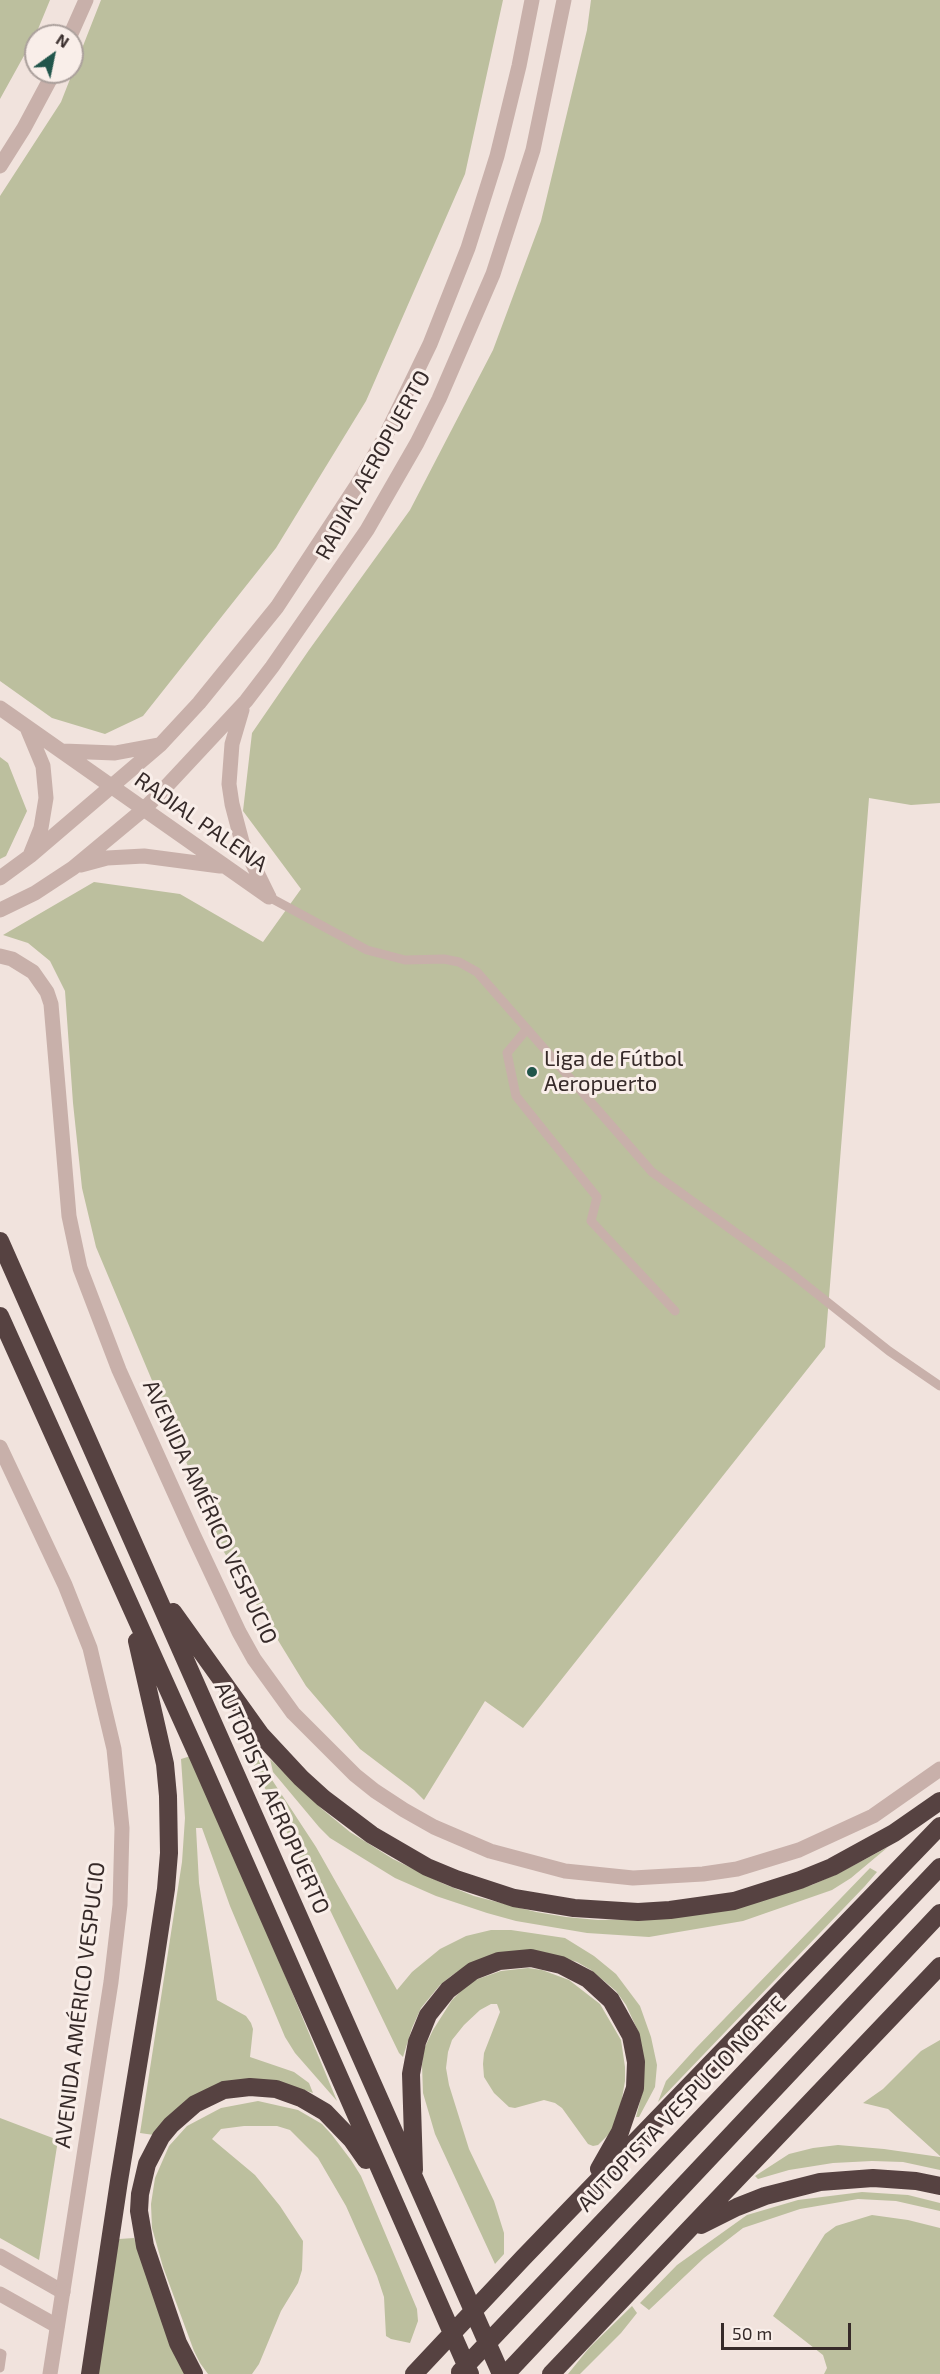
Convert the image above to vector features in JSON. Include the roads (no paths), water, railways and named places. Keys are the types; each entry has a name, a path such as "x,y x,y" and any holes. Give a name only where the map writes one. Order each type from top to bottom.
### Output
{"highway":[{"name":"AUTOPISTA AEROPUERTO","path":"0,1241 501,2374"},
{"path":"0,1317 198,1756 470,2374"},
{"path":"153,1587 261,1735 323,1798 372,1835 427,1867 466,1883 514,1898 574,1908 638,1912 681,1909 734,1901 832,1867 894,1833 940,1801"},
{"path":"90,2374 118,2181 166,1889 169,1853 165,1764 125,1595"},
{"path":"414,2374 940,1826"},
{"name":"AUTOPISTA VESPUCIO NORTE","path":"458,2374 940,1867"},
{"path":"506,2374 940,1913"},
{"path":"414,2179 411,2074 417,2042 428,2015 448,1990 473,1971 499,1961 531,1958 546,1960 575,1971 600,1989 619,2012 635,2048 635,2088 627,2117 613,2147 581,2198"},
{"path":"551,2374 940,1966"},
{"path":"194,2374 177,2343 145,2246 139,2211 140,2194 147,2164 161,2137 182,2114 209,2096 237,2088 263,2087 301,2098 325,2112 346,2134 369,2164 393,2202"},
{"path":"682,2237 737,2206 793,2187 829,2181 873,2178 916,2181 940,2186"}],"street":[{"path":"75,24 86,0"},
{"name":"RADIAL AEROPUERTO","path":"0,878 30,856 161,744 199,703 236,659 299,575 359,482 409,388 450,297 483,204 509,111 532,0"},
{"name":"RADIAL AEROPUERTO","path":"0,910 35,893 73,868 144,809 246,701 311,614 367,531 417,443 460,353 493,274 521,192 543,107 564,0"},
{"path":"0,166 48,84"},
{"name":"RADIAL PALENA","path":"246,701 232,744 229,784 242,842 269,897"},
{"name":"RADIAL PALENA","path":"0,708 269,897"},
{"path":"27,727 43,766 46,798 41,828 30,856"},
{"path":"62,751 115,753 161,744"},
{"name":"RADIAL AEROPUERTO","path":"73,868 123,856 144,856 223,866"},
{"name":"AVENIDA AMÉRICO VESPUCIO","path":"0,956 22,964 33,972 47,992 51,1004 69,1216 80,1268 99,1323 132,1401 216,1585 254,1659 293,1713 355,1775 404,1810 434,1827 489,1851 566,1871 633,1878 691,1875 737,1869 799,1850 873,1816 940,1769"},
{"name":"AVENIDA AMÉRICO VESPUCIO","path":"0,1447 61,1575 90,1648 106,1710 119,1789 122,1866 116,1943 50,2374"},
{"path":"0,2256 63,2292"},
{"path":"0,2294 57,2326"}],"lane":[{"path":"269,897 367,950 405,960 444,959 459,962 477,972 652,1172 787,1270 889,1351 940,1386"},
{"path":"526,1029 507,1053 516,1096 597,1197 591,1221 675,1311"},
{"path":"0,2353 2,2354 0,2368"}],"place":[{"name":"Liga de Fútbol Aeropuerto","path":"532,1072"}]}
